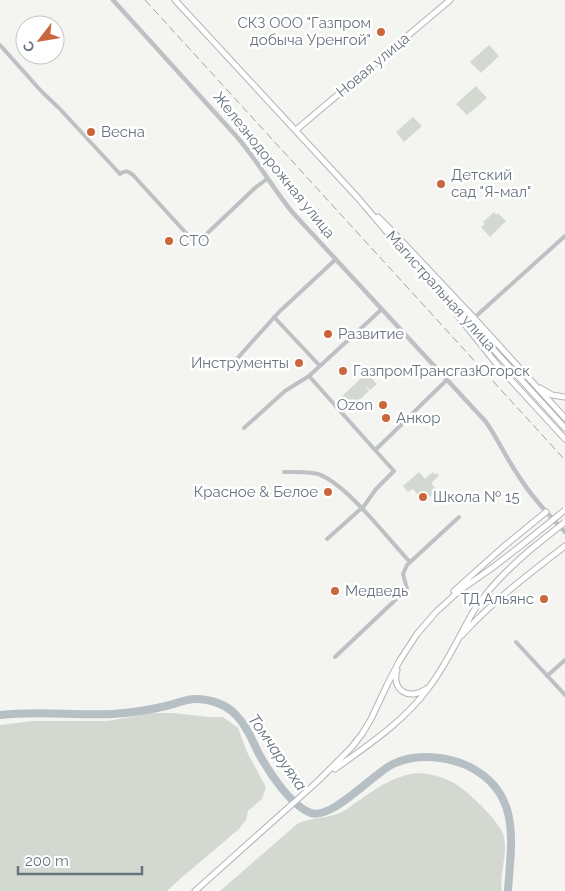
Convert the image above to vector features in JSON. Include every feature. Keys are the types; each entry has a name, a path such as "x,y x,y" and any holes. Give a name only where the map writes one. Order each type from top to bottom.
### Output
{"main road":[{"name":"Магистральная улица","path":"175,0 358,198 406,254 565,428"},
{"name":"Новая улица","path":"296,130 450,0"},
{"name":"Магистральная улица","path":"358,198 396,235 565,418"},
{"path":"406,254 493,360 565,439"},
{"path":"526,376 546,392 565,398"},
{"path":"424,625 455,594 503,560 565,509"},
{"path":"195,891 318,781 351,748 371,719 400,660 435,610 450,594 502,548 546,512"},
{"path":"318,781 390,729 413,706 433,683 474,610 483,598 506,571 565,522"},
{"path":"456,643 503,595 565,546"},
{"path":"400,660 395,679 402,691 411,695 419,694 433,683"}],"street":[{"name":"Железнодорожная улица","path":"113,0 245,146 293,213 491,429 517,475 546,512 565,532"},
{"path":"0,45 120,174 128,171 133,175 196,244 256,187 268,179"},
{"path":"474,318 565,236"},
{"path":"235,361 274,317 336,259"},
{"path":"244,428 285,391 309,376 382,309"},
{"path":"274,317 320,366"},
{"path":"309,376 394,471 376,489 362,509 327,540"},
{"path":"376,450 447,380"},
{"path":"284,472 312,473 325,477 340,487 410,562"},
{"path":"335,657 407,589 403,574 405,568 459,516"},
{"path":"516,642 565,695"},
{"path":"547,676 565,660"}],"shaded area":[{"path":"489,45 499,56 481,73 470,62"},
{"path":"476,86 487,98 467,115 456,104"},
{"path":"413,117 422,126 404,142 396,132"},
{"path":"494,212 496,215 498,213 506,221 490,237 481,227 485,224 483,222"},
{"path":"367,373 377,384 370,390 364,385 369,391 351,408 341,397"},
{"path":"419,472 425,479 433,472 439,476 431,483 437,490 424,502 413,489 408,492 403,486"},
{"path":"152,713 223,717 238,728 247,752 266,787 262,799 248,811 246,820 239,829 167,891 0,891 0,725 33,721 108,721"},
{"path":"418,773 440,777 458,786 482,806 497,823 504,837 505,844 502,891 220,891 297,824 342,812 386,783 402,776"}],"waterway":[{"name":"Томчаруяха","path":"0,715 28,713 113,714 153,709 192,699 217,703 232,711 240,719 263,761 281,788 303,809 311,813 330,810 393,764 422,757 442,758 461,763 487,778 498,791 506,805 510,821 511,838 508,891"}],"railway":[{"path":"145,0 565,460"}],"place":[{"name":"СКЗ ООО \"Газпром добыча Уренгой\"","path":"381,32"},
{"name":"Весна","path":"91,132"},
{"name":"Детский сад \"Я-мал\"","path":"441,184"},
{"name":"СТО","path":"169,241"},
{"name":"Развитие","path":"328,334"},
{"name":"Инструменты","path":"299,363"},
{"name":"ГазпромТрансгазЮгорск","path":"343,371"},
{"name":"Ozon","path":"383,405"},
{"name":"Анкор","path":"386,418"},
{"name":"Красное & Белое","path":"328,492"},
{"name":"Школа № 15","path":"423,497"},
{"name":"Медведь","path":"335,591"},
{"name":"ТД Альянс","path":"544,599"}]}
